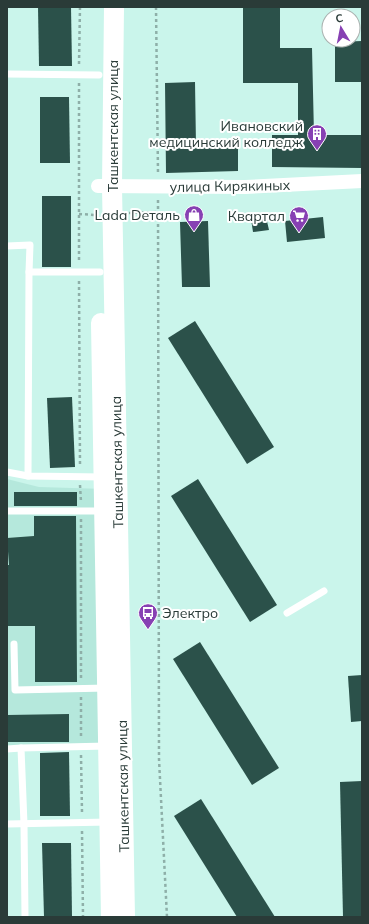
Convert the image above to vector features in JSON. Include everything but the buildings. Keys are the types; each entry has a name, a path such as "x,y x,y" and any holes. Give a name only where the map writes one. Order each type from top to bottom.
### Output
{"main road":[{"name":"Ташкентская улица","path":"100,7 99,75 105,186 114,688 108,746 111,917"},
{"name":"Ташкентская улица","path":"114,7 100,272 104,511 125,917"}],"street":[{"name":"улица Кирякиных","path":"105,186 246,187 362,181"}],"lane":[{"path":"7,74 99,75"},
{"path":"7,246 30,245 28,476"},
{"path":"29,272 100,272"},
{"path":"7,472 28,476 103,477"},
{"path":"7,511 104,511"},
{"path":"287,613 324,591"},
{"path":"14,644 11,690 114,688"},
{"path":"7,749 108,746"},
{"path":"21,748 24,824 25,917"},
{"path":"7,824 109,822"}],"path":[{"path":"80,7 79,272 83,917"},
{"path":"156,7 158,187 159,759 167,917"}],"shaded area":[{"path":"7,479 39,487 105,489 111,747 7,749"}],"place":[{"name":"Ивановский медицинский колледж","path":"317,151"},
{"name":"Lada Dеталь","path":"194,232"},
{"name":"Квартал","path":"299,233"},
{"name":"Электро","path":"148,630"}]}
